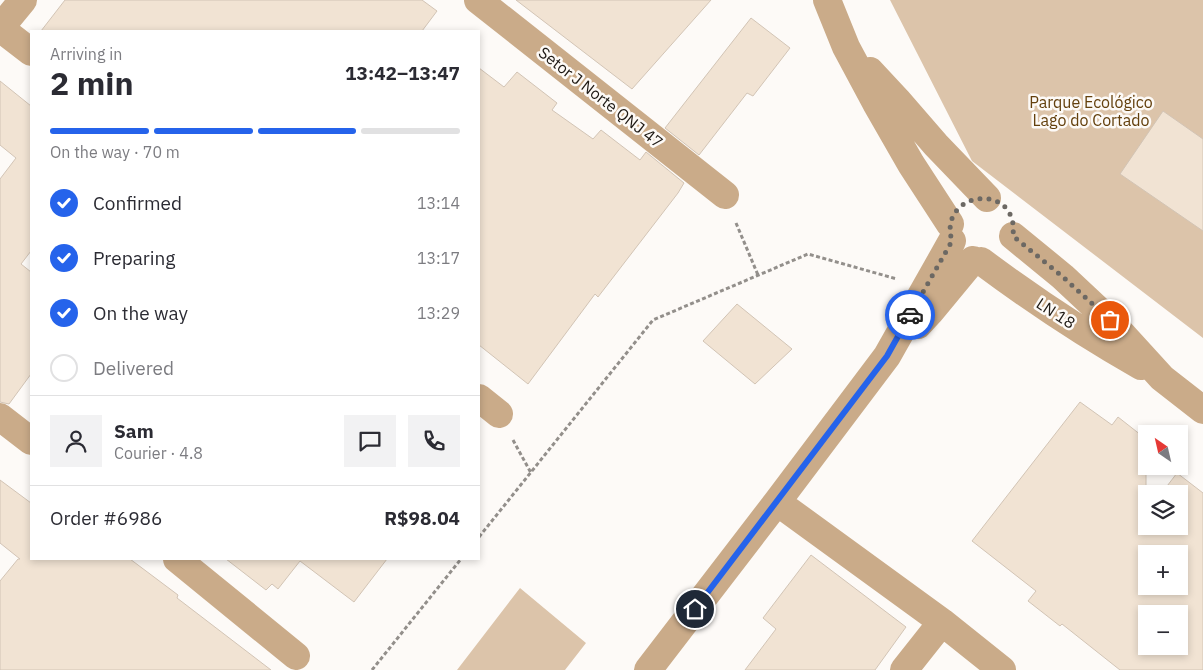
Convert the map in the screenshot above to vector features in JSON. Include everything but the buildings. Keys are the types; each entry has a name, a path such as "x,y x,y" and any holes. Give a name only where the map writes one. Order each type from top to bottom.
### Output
{"street":[{"path":"23,0 0,28 30,51"},
{"name":"Setor J Norte QNJ 47","path":"478,0 725,195"},
{"path":"827,0 846,47 951,233 960,253 977,261 995,258 1001,254 1007,249 1013,236 1013,223 1008,211 999,203 987,198 846,47"},
{"path":"887,356 926,287 951,233 955,213 964,204 975,199 987,198"},
{"name":"LN 18","path":"1013,236 1063,277 1110,320 1162,378"},
{"path":"648,670 887,356 977,261"},
{"name":"LN 18","path":"977,261 1113,350 1162,378"},
{"path":"1162,378 1203,410"},
{"path":"0,417 30,440"},
{"path":"777,502 942,622 1002,670"},
{"path":"179,560 296,656"},
{"path":"904,670 942,622"}],"path":[{"path":"725,195 758,275"},
{"path":"480,536 653,320 808,254 926,287"},
{"path":"372,670 461,560"}],"green space":[{"name":"Parque Ecológico Lago do Cortado","path":"890,0 1203,0 1203,338 972,161"},
{"path":"520,588 586,643 565,670 457,670"}],"way so far":[{"path":"910,315 952,241 950,224 955,213 964,204 975,199 987,198 999,203 1008,211 1013,223 1013,236 1063,277 1110,320"}],"route":[{"path":"695,609 887,356 910,315"}]}
